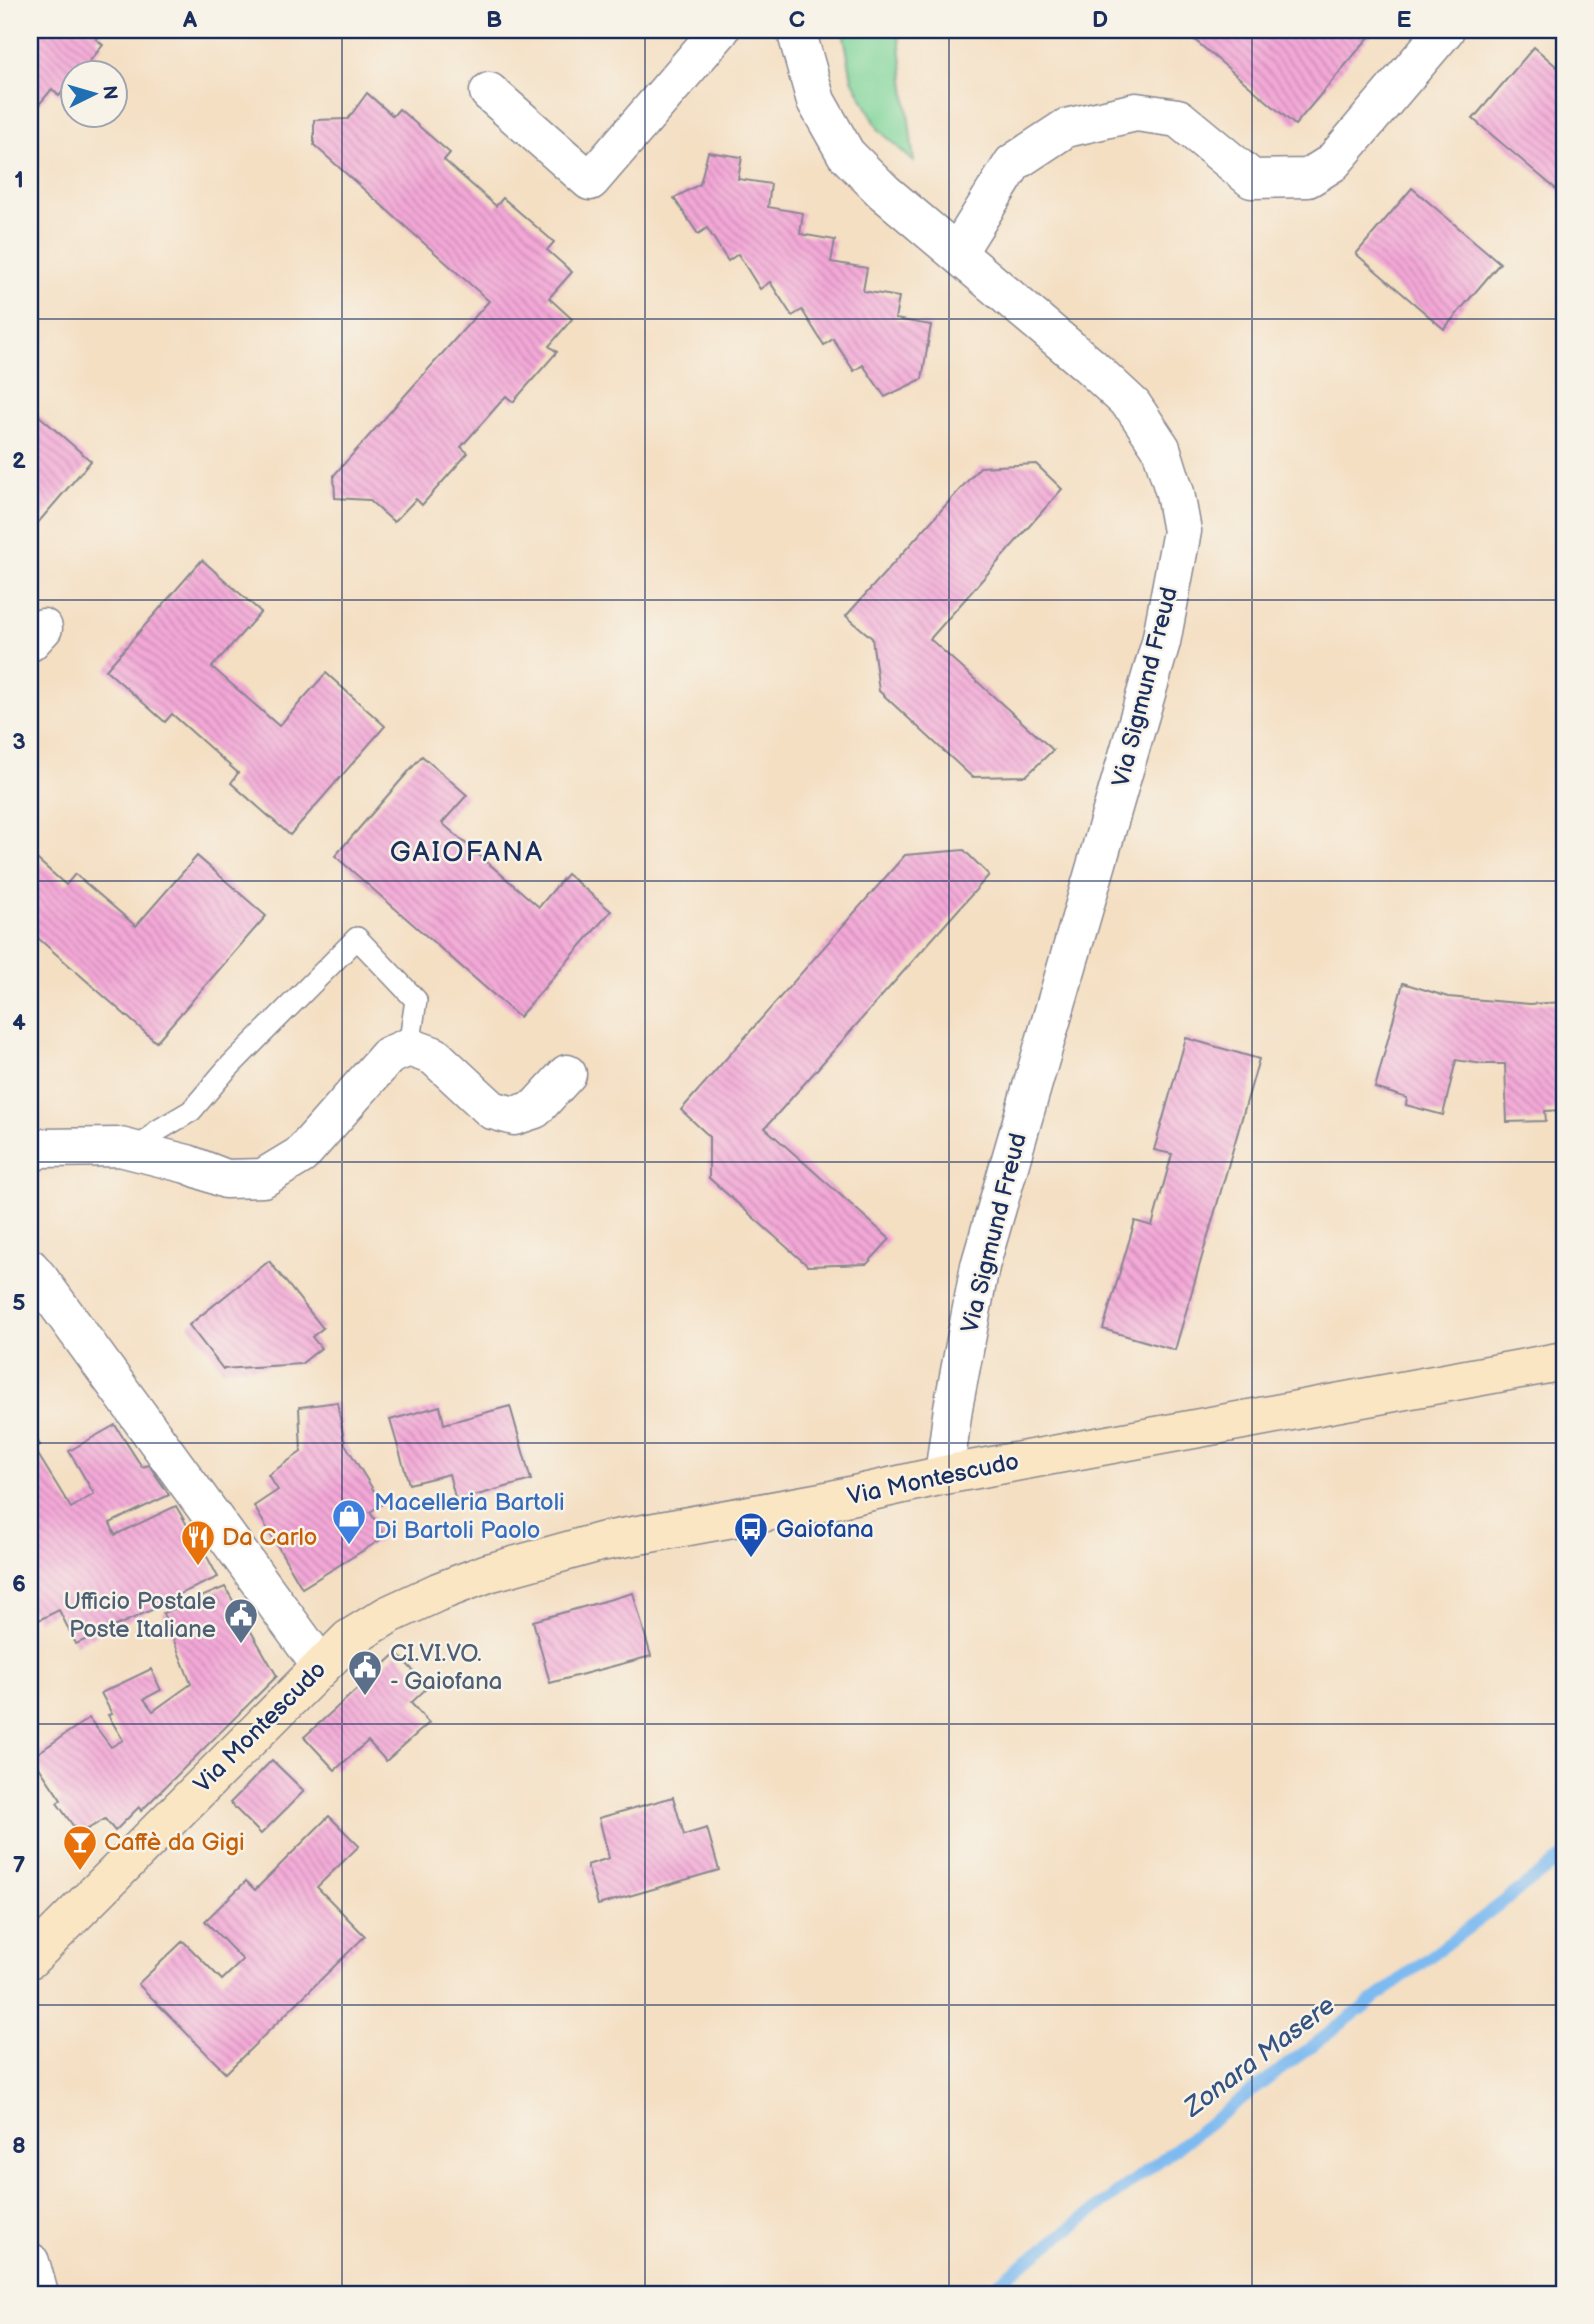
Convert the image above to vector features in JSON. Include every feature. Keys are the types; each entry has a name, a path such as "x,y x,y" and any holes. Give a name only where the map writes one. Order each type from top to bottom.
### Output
{"street":[{"path":"489,92 590,181 720,30"},
{"name":"Via Sigmund Freud","path":"796,30 816,101 846,154 884,192 1089,365 1133,406 1161,448 1175,493 1181,531 1161,642 980,1266 953,1408 944,1475"},
{"path":"957,253 1013,163 1066,128 1136,112 1178,118 1252,179 1308,178 1332,163 1446,30"},
{"path":"30,1154 40,1148 120,1147 187,1164 226,1179 263,1178 301,1155 388,1056 409,1047 434,1056 492,1110 514,1116 535,1109 567,1074"},
{"path":"30,1268 321,1665"},
{"name":"Via Montescudo","path":"30,1959 349,1639 388,1615 438,1592 488,1573 600,1542 827,1501 944,1475 1564,1361"},
{"path":"30,2262 39,2294"}],"lane":[{"path":"136,1152 157,1130 191,1111 225,1071 357,938 416,1000 409,1047"}],"green space":[{"path":"843,30 898,30 914,162 879,130 852,79"}],"building":[{"path":"30,30 104,30 96,39 103,45 91,60 60,60 60,95 52,89 30,115"},
{"path":"1183,30 1375,30 1295,125"},
{"path":"1534,47 1564,73 1563,195 1473,119"},
{"path":"367,93 393,116 399,109 450,153 444,160 496,206 503,198 554,242 547,250 572,272 549,298 572,319 549,346 557,352 513,402 506,396 461,447 468,453 422,505 416,499 394,522 369,500 335,498 334,475 489,301 314,145 314,120 348,119"},
{"path":"708,152 742,157 738,179 771,184 768,207 803,213 800,234 835,240 831,262 867,268 863,291 899,297 895,319 931,325 922,379 885,397 863,365 854,371 833,339 824,345 802,310 792,316 770,282 760,289 738,254 728,261 707,228 698,234 674,198 700,184"},
{"path":"1412,188 1500,263 1444,329 1356,254"},
{"path":"30,408 91,461 30,532"},
{"path":"1036,464 1062,489 930,639 1053,750 1026,776 972,777 879,691 872,638 846,616 980,467"},
{"path":"202,560 261,612 212,667 279,726 326,673 385,726 290,835 231,783 238,773 172,714 165,722 106,670"},
{"path":"422,756 467,795 442,823 539,907 567,874 611,911 519,1017 335,856"},
{"path":"964,850 989,875 765,1128 890,1239 867,1264 808,1266 709,1178 709,1136 681,1110 905,855"},
{"path":"30,853 66,885 75,874 136,926 197,856 266,916 156,1042 30,931"},
{"path":"1403,983 1448,997 1530,1004 1564,1002 1564,1110 1545,1111 1546,1121 1507,1122 1505,1064 1456,1060 1443,1115 1406,1105 1407,1098 1375,1088"},
{"path":"1186,1038 1259,1059 1175,1350 1103,1329 1135,1221 1152,1226 1172,1154 1154,1150"},
{"path":"269,1261 323,1328 312,1337 321,1348 301,1364 223,1369 189,1325"},
{"path":"337,1402 345,1444 382,1504 370,1512 385,1537 302,1588 254,1506 278,1490 268,1475 301,1452 299,1407"},
{"path":"440,1406 444,1424 510,1406 531,1480 456,1501 449,1474 409,1484 390,1420"},
{"path":"115,1425 142,1467 149,1465 169,1495 110,1523 115,1535 176,1506 218,1577 76,1644 59,1610 37,1621 30,1606 30,1564 33,1563 30,1557 30,1429 40,1445 34,1448 71,1508 94,1494 69,1451"},
{"path":"225,1587 277,1676 141,1811 139,1807 115,1831 105,1819 79,1834 57,1803 61,1800 32,1757 89,1718 111,1747 123,1740 108,1715 112,1714 101,1693 151,1669 161,1690 144,1699 153,1711 191,1684 163,1613"},
{"path":"633,1593 651,1656 550,1683 533,1621"},
{"path":"397,1653 428,1687 411,1703 429,1723 386,1761 368,1741 335,1770 304,1737"},
{"path":"272,1760 304,1791 261,1834 230,1803"},
{"path":"673,1797 684,1835 707,1828 719,1870 598,1905 587,1865 609,1858 599,1818"},
{"path":"329,1816 359,1846 317,1887 365,1936 226,2073 138,1984 183,1941 222,1980 243,1960 205,1921 246,1881 255,1890"}],"waterway":[{"name":"Zonara Masere","path":"983,2294 1564,1856"}],"place":[{"name":"Macelleria Bartoli Di Bartoli Paolo","path":"349,1546"},
{"name":"Gaiofana","path":"751,1559"},
{"name":"Da Carlo","path":"198,1567"},
{"name":"Ufficio Postale Poste Italiane","path":"241,1645"},
{"name":"CI.VI.VO. - Gaiofana","path":"365,1697"},
{"name":"Caffè da Gigi","path":"80,1872"}],"district":[{"name":"GAIOFANA","path":"467,852"}]}
